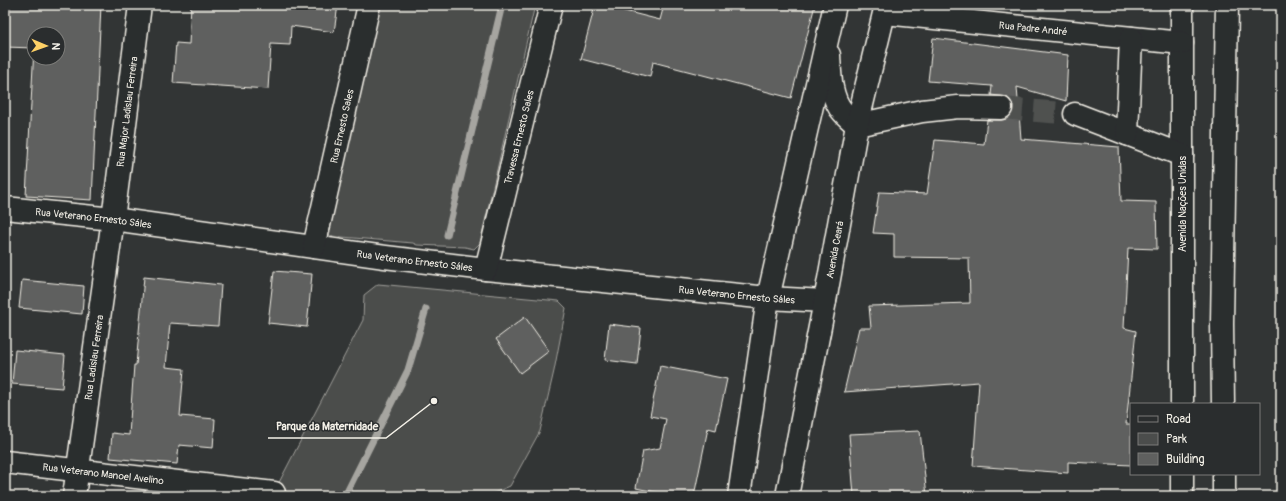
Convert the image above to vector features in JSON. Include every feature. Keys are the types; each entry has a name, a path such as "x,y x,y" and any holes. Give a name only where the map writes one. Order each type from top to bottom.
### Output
{"street":[{"name":"Rua Major Ladislau Ferreira","path":"113,218 140,5"},
{"name":"Rua Ernesto Sales","path":"314,247 369,5"},
{"name":"Travessa Ernesto Sales","path":"486,269 551,5"},
{"path":"739,496 768,298 835,5"},
{"name":"Avenida Nações Unidas","path":"1182,5 1182,403"},
{"path":"1223,403 1222,324 1227,5"},
{"name":"Rua Padre André","path":"885,9 1182,43"},
{"name":"Avenida Ceará","path":"787,496 857,125 885,9"},
{"path":"828,34 831,85 837,104 857,125 922,111 958,107 1001,108"},
{"path":"1127,134 1131,38"},
{"path":"1074,114 1182,155"},
{"name":"Rua Veterano Ernesto Sáles","path":"5,208 113,218 385,257 486,269 768,298 825,301"},
{"name":"Rua Ladislau Ferreira","path":"74,496 113,218"},
{"name":"Rua Veterano Manoel Avelino","path":"5,462 274,492"},
{"path":"1182,475 1182,496"},
{"path":"1224,475 1224,496"}],"green space":[{"path":"373,5 535,5 480,243 474,249 330,236 322,227"},
{"path":"378,284 559,301 566,308 554,371 540,431 510,486 487,496 272,496 363,320 364,295"}],"building":[{"path":"6,5 101,5 92,200 26,196 33,66 66,66 66,26 26,26 26,48 5,47"},
{"path":"191,5 264,5 301,7 301,5 338,5 334,32 291,26 290,45 271,44 268,89 173,83 176,43 189,44"},
{"path":"595,5 601,5 660,20 664,5 815,5 791,98 653,62 650,77 581,59"},
{"path":"933,38 1068,55 1066,101 1017,87 1021,139 1119,147 1121,201 1156,202 1157,249 1128,248 1124,328 1136,331 1126,424 1130,424 1130,465 1068,462 1068,473 973,466 979,382 844,392 859,328 871,328 869,306 970,303 969,258 894,257 894,234 873,233 879,192 927,194 935,140 984,144 987,120 1007,119 1012,114 1012,102 1007,97 991,95 992,86 928,81"},
{"path":"274,271 312,274 307,327 268,323"},
{"path":"144,277 221,285 218,326 170,323 166,367 184,369 180,416 215,419 213,448 179,445 177,464 110,458 112,433 129,435 134,365 136,365"},
{"path":"22,280 84,286 82,314 19,308"},
{"path":"525,317 549,351 520,373 496,339"},
{"path":"609,324 641,328 637,364 605,360"},
{"path":"15,350 65,355 62,388 12,384"},
{"path":"660,366 727,379 716,430 708,428 694,496 674,496 636,488 643,451 660,448 666,419 650,416"},
{"path":"920,431 927,496 854,496 849,434"}],"waterway":[{"path":"447,235 502,5"},
{"path":"345,496 408,370 426,309"}],"tunnel":[{"path":"1001,108 1075,114"}],"place":[{"name":"Parque da Maternidade","path":"434,401"}]}
